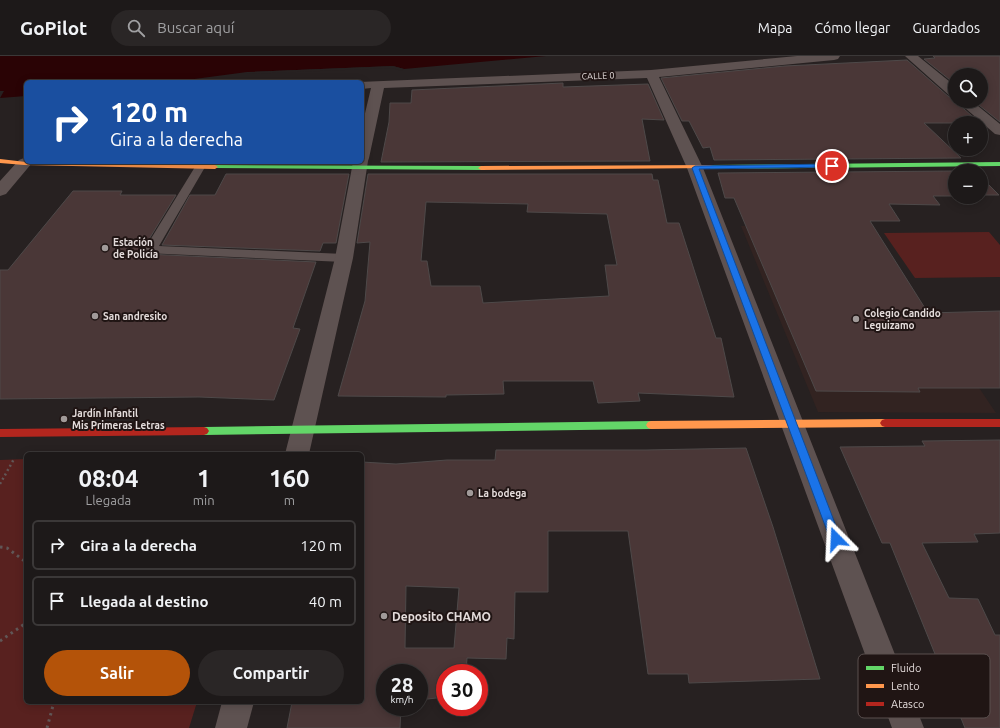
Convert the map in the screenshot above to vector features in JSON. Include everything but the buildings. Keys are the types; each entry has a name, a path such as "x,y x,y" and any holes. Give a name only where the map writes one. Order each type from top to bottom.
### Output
{"street":[{"name":"CALLE 0","path":"364,85 651,74 834,56"},
{"path":"911,56 948,87"},
{"path":"651,74 695,168 880,654"},
{"path":"364,149 378,84"},
{"path":"972,108 1000,131"},
{"path":"0,161 24,163"},
{"path":"0,190 24,163"},
{"path":"364,163 695,168 1000,164"},
{"path":"113,164 282,164"},
{"path":"296,452 344,258 361,164"},
{"path":"0,433 791,423 1000,422"},
{"path":"231,728 237,704"},
{"path":"904,718 908,728"}],"lane":[{"path":"202,165 150,250 344,258"}],"path":[{"path":"0,547 7,548 24,561"},
{"path":"0,641 24,625"},
{"path":"47,728 53,704"}],"shaded area":[{"path":"0,56 546,56 404,69 393,66 247,72 187,80 24,80 24,96 0,98 4,91 0,91"},
{"name":"Colegio Candido Leguizamo","path":"869,224 996,413 818,412 741,226"},
{"path":"989,232 1000,245 1000,277 915,278 884,233"},
{"path":"24,459 24,704 196,704 189,728 0,728 0,460"}],"pier":[{"path":"393,66 404,69 401,71 393,68 246,74 247,72"}],"traffic: fast":[{"path":"711,167 1000,164"},
{"path":"215,167 481,168"},
{"path":"204,431 651,425"}],"traffic: slow":[{"path":"0,161 24,163"},
{"path":"72,164 215,167"},
{"path":"481,168 711,167"},
{"path":"651,425 885,423"}],"traffic: jam":[{"path":"885,423 1000,423"},
{"path":"0,433 204,431"}],"place":[{"name":"Estación de Policía","path":"105,248"},
{"name":"San andresito","path":"95,316"},
{"name":"Colegio Candido Leguizamo","path":"856,319"},
{"name":"Jardín Infantil Mis Primeras Letras","path":"64,419"},
{"name":"La bodega","path":"470,493"},
{"name":"Deposito CHAMO","path":"384,616"}],"route":[{"path":"832,166 695,168 836,539"}]}
